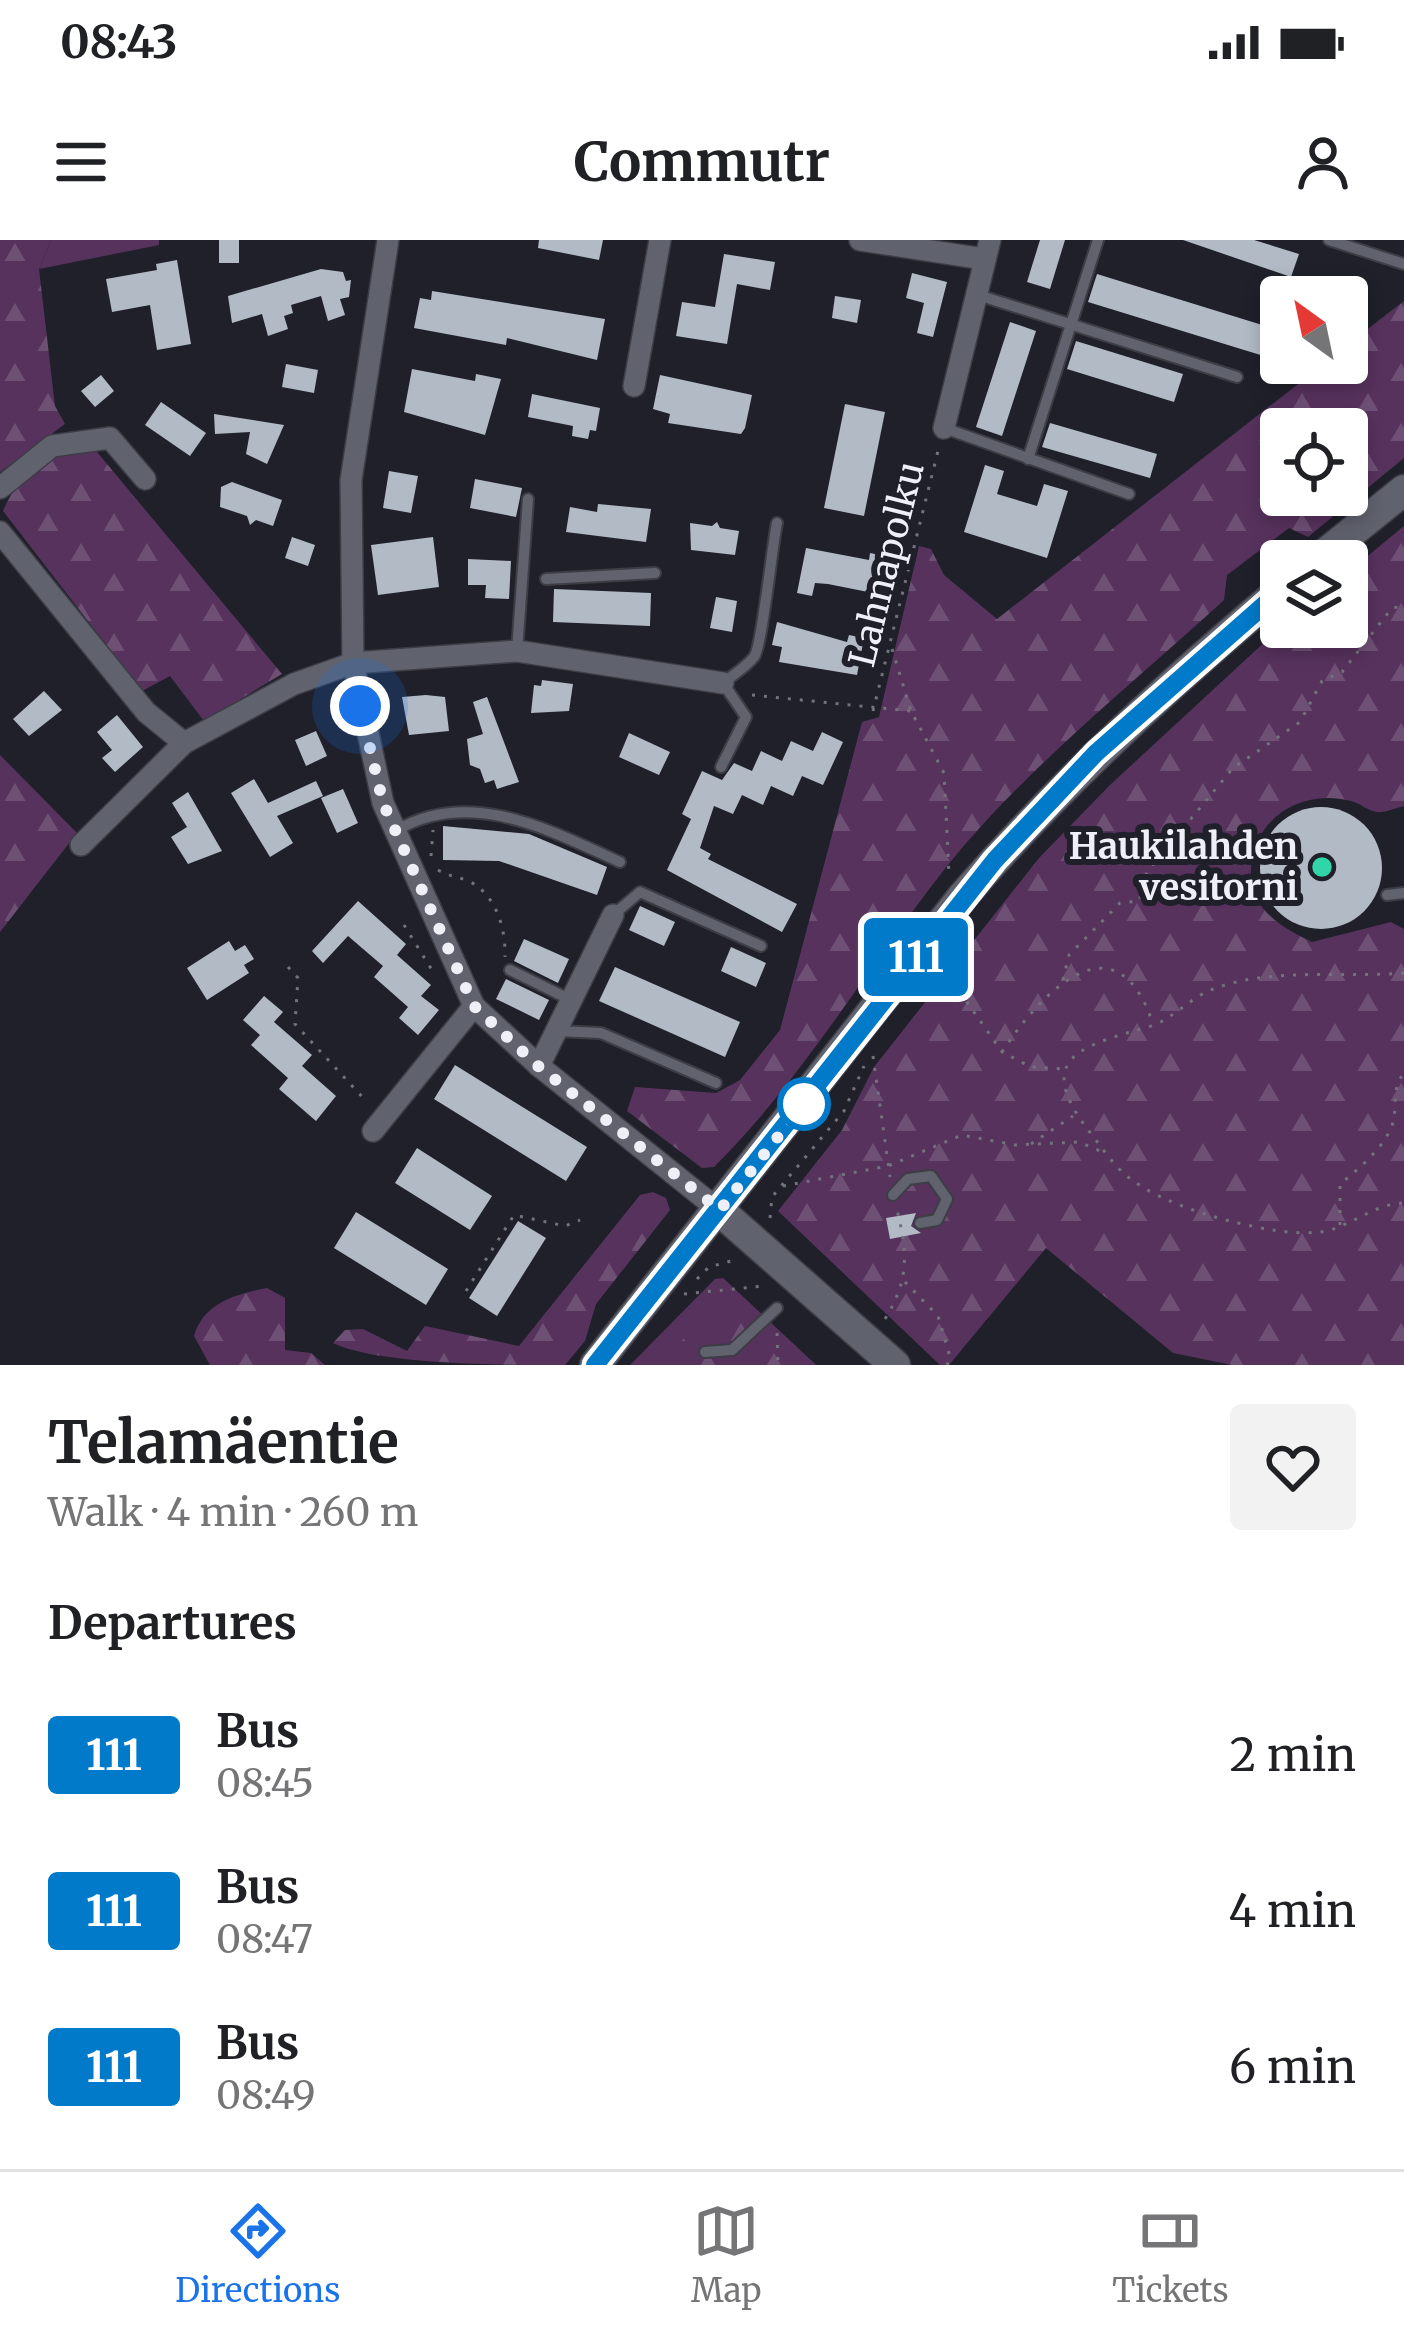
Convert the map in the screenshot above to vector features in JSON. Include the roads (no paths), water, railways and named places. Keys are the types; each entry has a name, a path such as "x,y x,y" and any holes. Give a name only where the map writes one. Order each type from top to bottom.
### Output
{"main road":[{"path":"1342,540 1404,490"},
{"path":"595,1365 963,896 1096,753 1260,609"},
{"path":"720,1210 895,1365"}],"street":[{"path":"388,240 350,480 353,663 367,748 394,831 474,1006 538,1066 720,1210"},
{"path":"634,386 660,240"},
{"path":"860,240 987,250 944,428"},
{"path":"0,488 52,446 110,438 145,478"},
{"path":"0,532 146,712 184,743"},
{"path":"81,845 184,743 294,684 353,663 518,651 723,683"},
{"path":"538,1066 613,915"},
{"path":"374,1132 474,1006"}],"lane":[{"path":"1028,459 1098,240"},
{"path":"1329,240 1404,264"},
{"path":"975,294 1237,377"},
{"path":"944,428 1129,494"},
{"path":"518,651 528,499"},
{"path":"721,767 746,717 723,683 754,657 760,644 763,589 777,523"},
{"path":"546,578 655,573"},
{"path":"394,831 432,817 485,811 538,824 620,862"},
{"path":"613,915 640,892 761,946"},
{"path":"1387,895 1404,893"},
{"path":"510,970 572,1000"},
{"path":"557,1031 601,1033 716,1083"},
{"path":"893,1195 908,1179 931,1176 947,1199 937,1220 920,1223"},
{"path":"705,1352 732,1351 777,1308"}],"place":[{"name":"Haukilahden vesitorni","path":"1322,867"}]}
